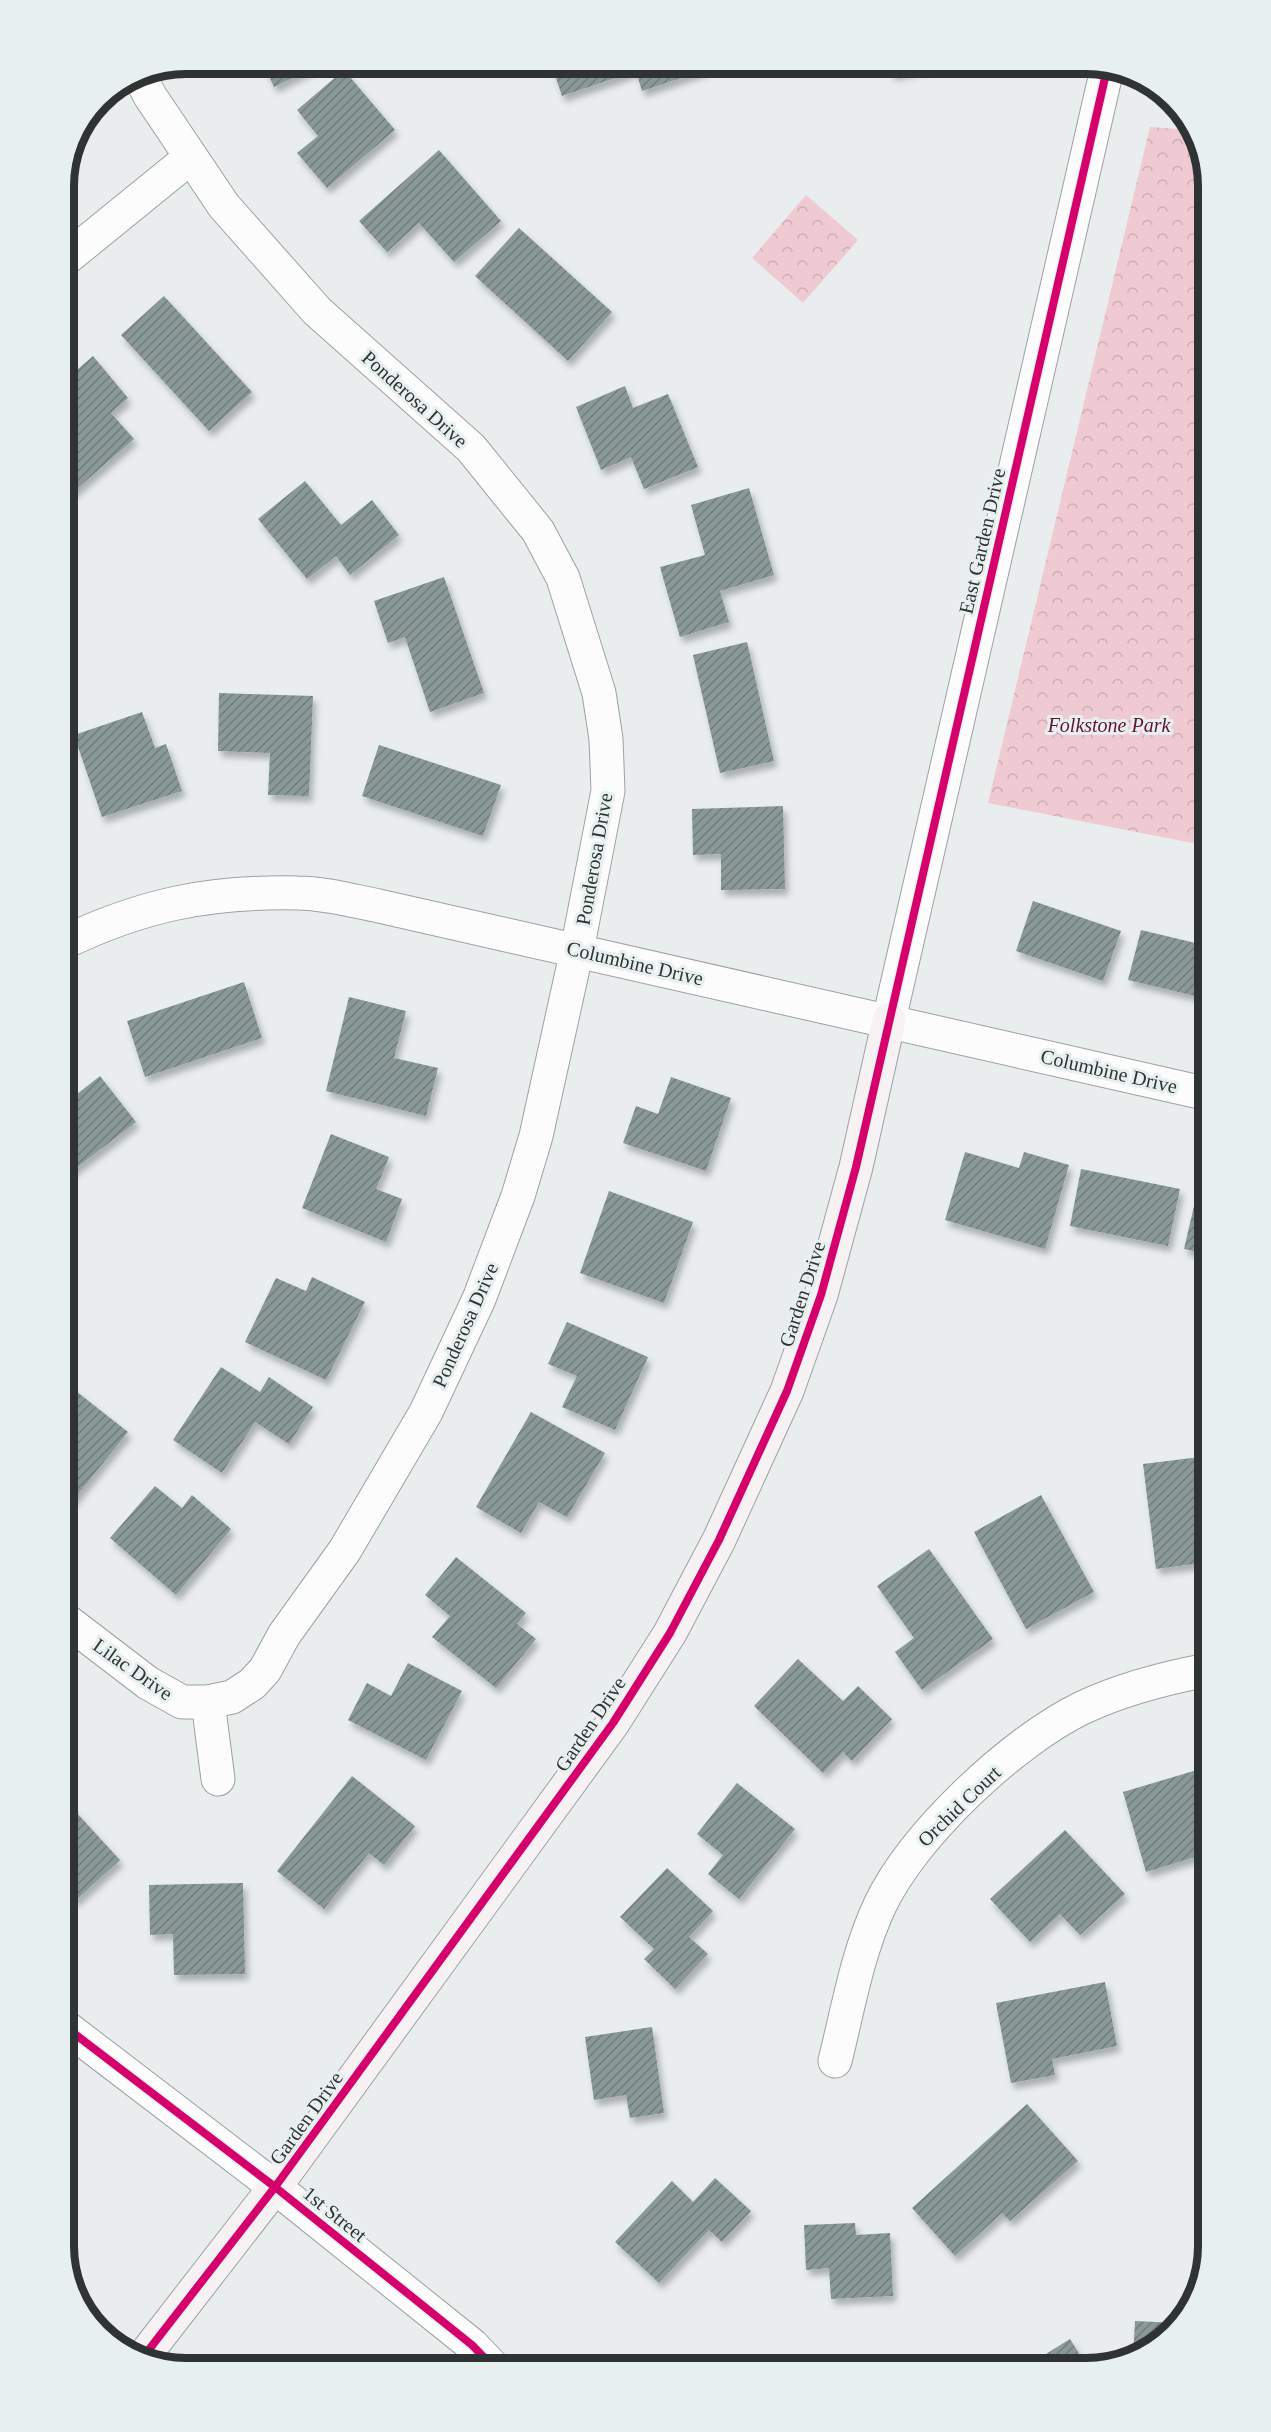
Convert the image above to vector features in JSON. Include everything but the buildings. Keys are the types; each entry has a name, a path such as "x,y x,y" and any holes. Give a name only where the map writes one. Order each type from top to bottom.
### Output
{"street":[{"name":"East Garden Drive","path":"889,1020 1105,76"},
{"name":"Ponderosa Drive","path":"144,82 224,206 317,311 471,448 538,531 563,578 599,693 606,739 608,791 604,819 536,1136 518,1196 479,1299 426,1412 345,1550 284,1635 265,1670 252,1684 232,1697 208,1702"},
{"path":"74,252 191,156"},
{"name":"Columbine Drive","path":"74,938 107,922 150,907 202,898 299,893 379,906 1198,1092"},
{"name":"Garden Drive","path":"147,2352 275,2187 613,1723 669,1633 708,1560 787,1391 821,1295 856,1167 889,1020"},
{"name":"Lilac Drive","path":"74,1626 148,1683 182,1702 208,1702"},
{"name":"Orchid Court","path":"835,2061 863,1945 880,1905 897,1873 949,1810 1013,1754 1082,1709 1117,1694 1175,1676 1198,1672"},
{"path":"208,1702 218,1779"},
{"name":"1st Street","path":"74,2033 275,2187 472,2345 484,2358"}],"green space":[{"name":"Folkstone Park","path":"1150,127 1182,129 1192,150 1198,186 1198,844 988,803"},
{"path":"806,195 858,240 803,303 752,258"}],"cycle path":[{"path":"147,2352 275,2187 613,1723 670,1633 719,1540 787,1391 821,1295 856,1167 1105,76"},
{"path":"74,2033 275,2187 472,2345 484,2358"}]}
